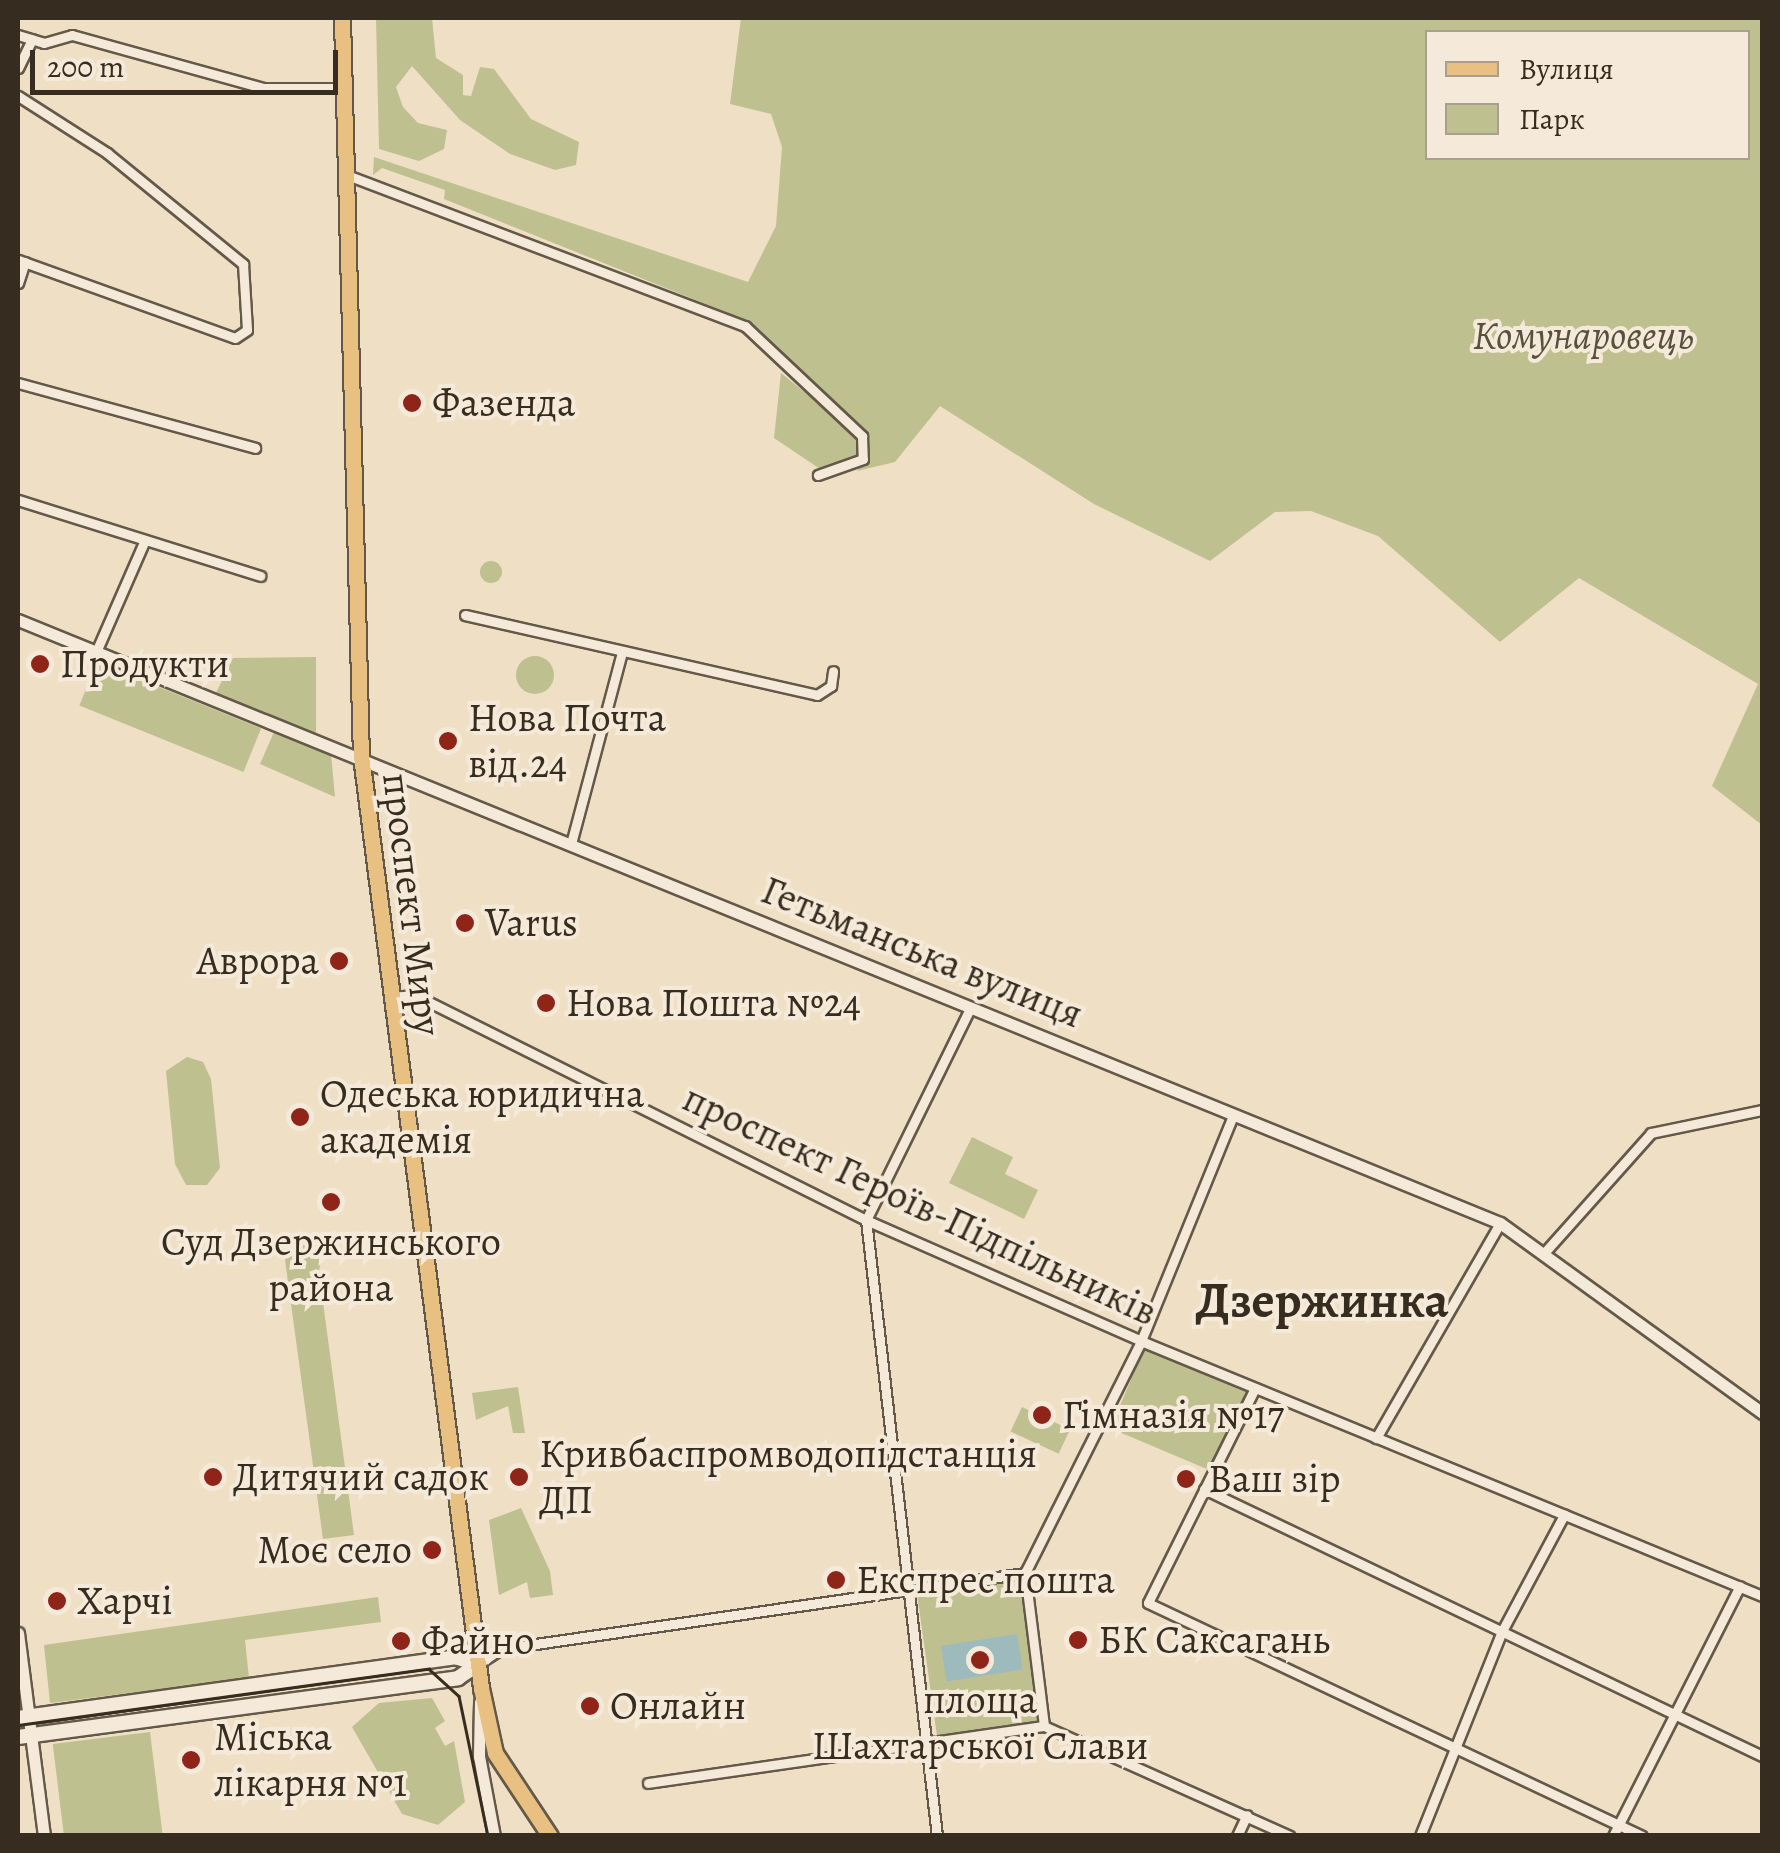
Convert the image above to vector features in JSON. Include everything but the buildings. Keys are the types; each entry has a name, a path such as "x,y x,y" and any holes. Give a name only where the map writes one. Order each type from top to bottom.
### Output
{"main road":[{"name":"проспект Миру","path":"342,18 361,756 480,1688 494,1754 550,1836"},
{"path":"23,1717 456,1657 478,1664"},
{"path":"24,1736 458,1678 478,1664"}],"street":[{"path":"18,35 32,39 72,36 263,88 344,88"},
{"path":"18,68 32,39"},
{"path":"18,96 107,152 243,264 246,330 235,338 21,261 18,283"},
{"path":"347,175 745,326 862,436 863,459 818,476"},
{"path":"18,383 255,448"},
{"path":"18,500 260,576"},
{"path":"96,652 146,540"},
{"path":"465,615 817,695 831,686 833,670"},
{"name":"Гетьманська вулиця","path":"18,620 572,840 1500,1223 1762,1413"},
{"path":"572,840 622,652"},
{"name":"проспект Героїв-Підпільників","path":"391,997 415,995 866,1220 1141,1341 1762,1596"},
{"path":"937,1836 903,1591 866,1220 971,1007"},
{"path":"1545,1252 1651,1133 1762,1110"},
{"path":"1044,1726 1026,1573 1141,1341 1233,1116"},
{"path":"1376,1438 1500,1223"},
{"path":"1256,1388 1148,1602 1642,1836"},
{"path":"1204,1489 1762,1756"},
{"path":"1420,1836 1452,1745 1502,1631 1564,1515"},
{"path":"478,1664 502,1649 1026,1573"},
{"path":"1613,1836 1740,1586"},
{"path":"18,1633 24,1736 44,1836"},
{"path":"480,1688 479,1756 494,1836"},
{"path":"648,1783 1044,1726 1290,1836"},
{"path":"1237,1836 1247,1815"}],"green space":[{"path":"376,18 432,18 436,58 463,75 463,95 471,96 480,67 494,69 531,119 579,142 576,165 555,170 510,154 460,120 412,66 396,87 403,107 418,123 447,130 444,149 419,161 379,149"},
{"name":"Комунаровець","path":"741,18 1762,18 1762,825 1712,786 1758,684 1579,578 1500,642 1378,536 1311,511 1275,512 1210,561 1094,504 940,406 895,462 857,471 867,460 865,433 748,321 444,199 445,190 382,168 373,175 374,157 748,282 776,226 782,147 771,114 730,104"},
{"path":"781,373 855,433 861,449 851,463 820,469 774,438"},
{"path":"491,561 499,564 499,580 491,583 483,580 480,572 483,564"},
{"path":"535,656 549,661 554,675 549,689 535,694 521,689 516,675 521,661"},
{"path":"316,657 316,739 213,699 233,658"},
{"path":"97,662 261,728 244,772 79,706"},
{"path":"274,732 331,754 335,797 260,764"},
{"path":"187,1057 203,1062 211,1079 220,1168 207,1185 186,1185 175,1164 166,1071"},
{"path":"972,1137 1013,1157 1005,1174 1038,1190 1024,1219 949,1183"},
{"path":"283,1245 323,1245 319,1272 354,1535 323,1539"},
{"path":"1144,1349 1246,1392 1213,1472 1110,1428"},
{"path":"518,1387 525,1433 513,1433 508,1406 476,1420 472,1393"},
{"path":"1022,1407 1070,1429 1059,1454 1011,1431"},
{"path":"521,1508 550,1571 553,1595 530,1598 527,1582 499,1595 489,1520"},
{"path":"1022,1579 1042,1723 937,1737 917,1594"},
{"path":"378,1597 381,1622 245,1640 249,1678 50,1703 44,1645"},
{"path":"432,1698 445,1721 435,1728 445,1746 454,1741 465,1802 438,1825 402,1814 352,1727 379,1703"},
{"path":"150,1732 163,1835 64,1836 53,1744"}],"water":[{"path":"1017,1634 1023,1670 947,1682 941,1646"}],"tram line":[{"path":"18,1725 429,1669 459,1696 488,1836"}],"place":[{"name":"Фазенда","path":"412,403"},
{"name":"Продукти","path":"40,664"},
{"name":"Нова Почта від.24","path":"448,741"},
{"name":"Varus","path":"465,923"},
{"name":"Аврора","path":"339,961"},
{"name":"Нова Пошта №24","path":"546,1003"},
{"name":"Одеська юридична академія","path":"300,1117"},
{"name":"Суд Дзержинського района","path":"331,1202"},
{"name":"Гімназія №17","path":"1042,1415"},
{"name":"Дитячий садок","path":"213,1477"},
{"name":"Кривбаспромводопідстанція ДП","path":"519,1477"},
{"name":"Ваш зір","path":"1186,1479"},
{"name":"Моє село","path":"432,1550"},
{"name":"Експрес пошта","path":"836,1580"},
{"name":"Харчі","path":"57,1601"},
{"name":"БК Саксагань","path":"1078,1640"},
{"name":"Файно","path":"401,1641"},
{"name":"площа Шахтарської Слави","path":"980,1660"},
{"name":"Онлайн","path":"590,1706"},
{"name":"Міська лікарня №1","path":"191,1760"}],"district":[{"name":"Дзержинка","path":"1322,1301"}]}
